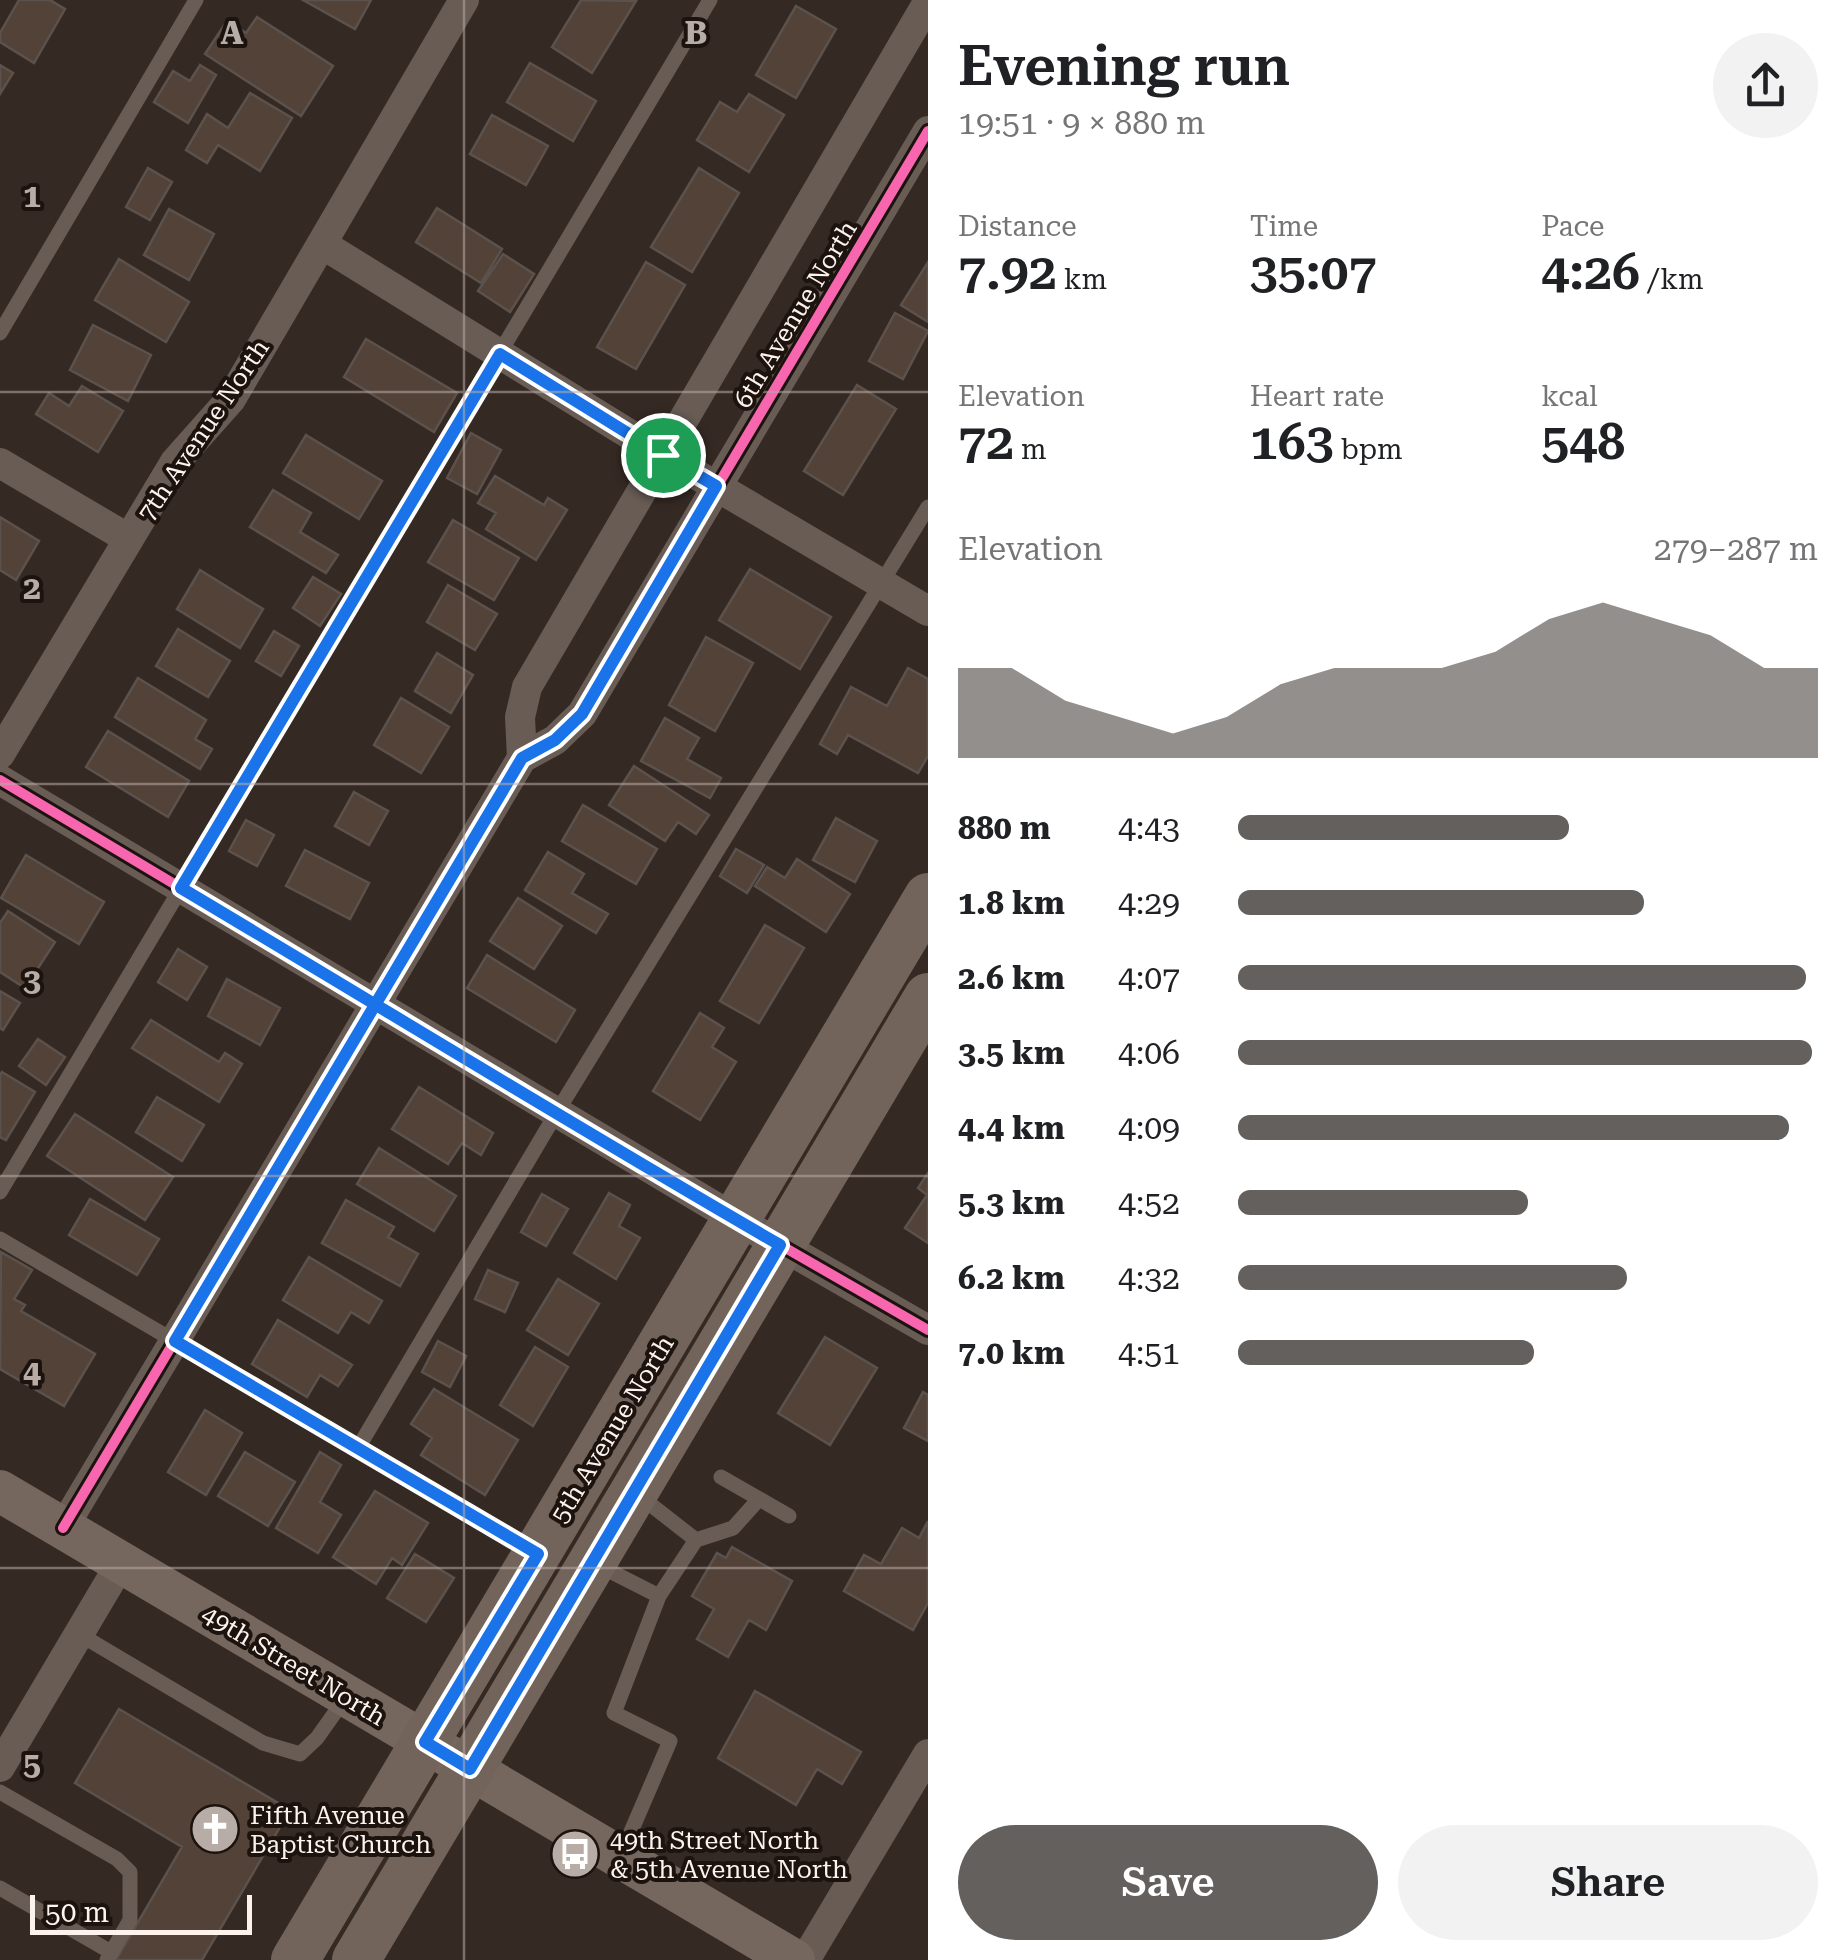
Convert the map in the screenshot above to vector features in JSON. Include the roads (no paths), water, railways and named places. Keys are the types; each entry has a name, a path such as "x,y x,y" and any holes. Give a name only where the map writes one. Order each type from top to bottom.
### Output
{"main road":[{"name":"5th Avenue North","path":"294,1960 928,897"},
{"name":"5th Avenue North","path":"362,1958 928,996"},
{"name":"49th Street North","path":"0,1491 794,1960"}],"street":[{"name":"7th Avenue North","path":"0,754 175,462 231,399 464,0"},
{"name":"6th Avenue North","path":"522,758 520,717 527,687 928,2"},
{"name":"6th Avenue North","path":"63,1528 522,758 555,740 582,714 928,131"},
{"path":"322,244 663,455 928,611"},
{"path":"0,463 130,539"},
{"path":"0,780 928,1330"},
{"path":"0,1767 122,1563"},
{"path":"805,1960 928,1754"}],"lane":[{"path":"0,334 196,0"},
{"path":"0,1192 710,0"},
{"path":"358,1448 557,1112 928,508"},
{"path":"0,1238 538,1554"},
{"path":"720,1477 789,1516"},
{"path":"635,1492 696,1540"},
{"path":"620,1858 670,1741 614,1713 660,1596 696,1540 733,1528 759,1499"},
{"path":"592,1562 660,1596"},
{"path":"79,1634 262,1743 300,1754 318,1738 346,1696"},
{"path":"0,1792 117,1860 130,1872 130,1920 109,1956 0,1888"}],"place":[{"name":"Fifth Avenue Baptist Church","path":"215,1829"},
{"name":"49th Street North & 5th Avenue North","path":"575,1854"}]}
